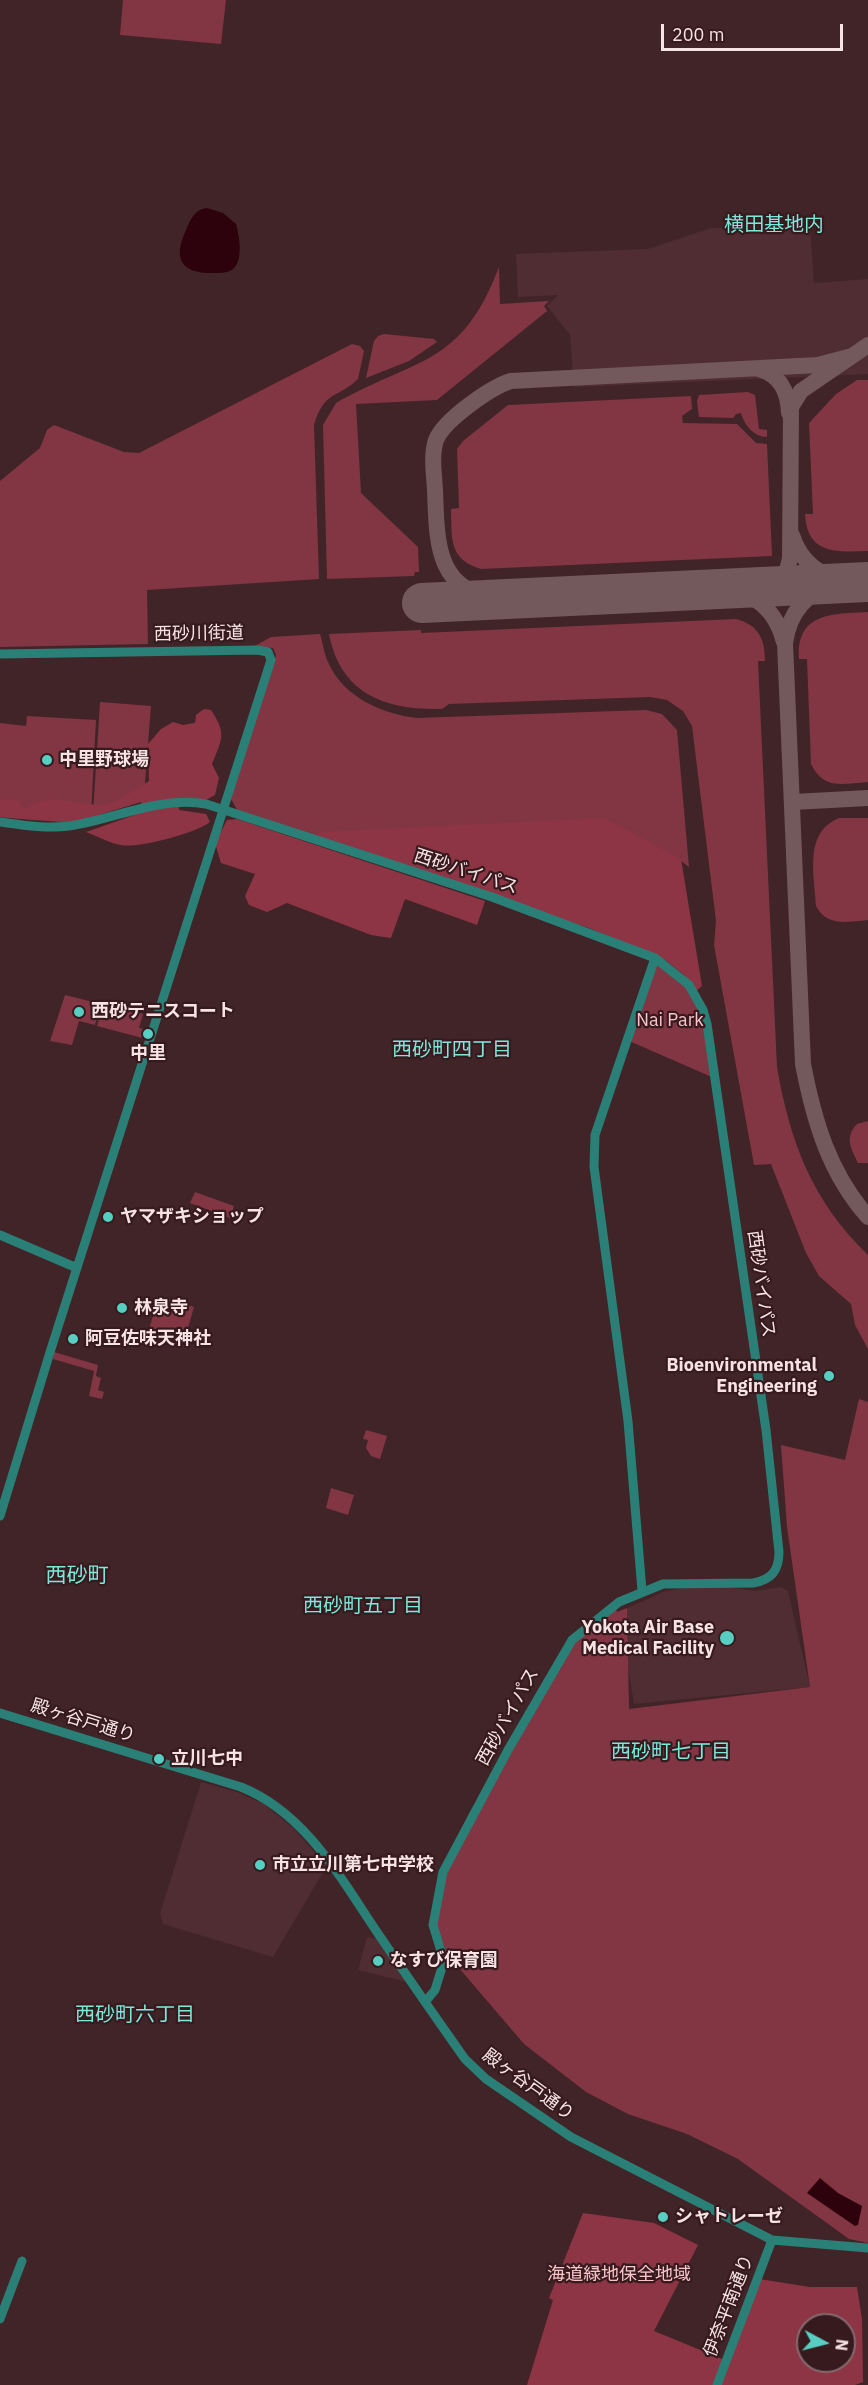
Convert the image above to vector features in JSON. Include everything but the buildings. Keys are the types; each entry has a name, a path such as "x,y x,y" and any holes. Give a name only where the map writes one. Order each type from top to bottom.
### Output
{"street":[{"name":"西砂川街道","path":"0,654 256,650 268,652 271,656 270,666 223,810"},
{"name":"西砂バイパス","path":"0,822 69,826 175,802 199,803 492,897 655,958 689,985 703,1010 707,1024 767,1438 779,1552 778,1567 765,1581 753,1583 673,1582 642,1591 619,1602 572,1640 534,1702 459,1843 439,1886 434,1925 444,1961 435,1990 426,2001"},
{"path":"0,1516 223,810"},
{"path":"642,1591 628,1421 594,1167 595,1135 655,958"},
{"path":"0,1235 77,1269"},
{"name":"殿ヶ谷戸通り","path":"0,1713 241,1786 267,1799 296,1822 332,1864 475,2070 528,2109 580,2142 772,2240 868,2248"},
{"name":"伊奈平南通り","path":"717,2385 772,2240"},
{"path":"0,2319 22,2261"}],"shaded area":[{"path":"207,208 223,213 236,224 240,254 236,265 229,271 204,273 195,271 188,268 180,257 182,241 191,219 196,213"},
{"path":"810,226 814,283 868,279 868,374 574,387 570,335 547,306 558,295 518,297 516,254 648,249 711,228"},
{"path":"702,1583 755,1591 781,1587 788,1591 810,1687 634,1704 619,1612 663,1592"},
{"path":"201,1782 237,1792 264,1804 294,1829 325,1864 326,1867 273,1957 163,1924 160,1914"},
{"path":"367,1937 377,1939 407,1982 358,1970"},
{"path":"820,2178 838,2193 862,2206 858,2225 855,2226 807,2193"}],"green space":[{"path":"123,0 226,0 221,44 120,35"},
{"path":"499,267 500,304 549,301 544,306 547,311 437,400 356,404 361,493 418,547 419,572 415,572 414,576 327,579 323,425 336,403 434,355 452,342 469,324 484,300"},
{"path":"384,334 434,339 437,342 409,361 366,378 374,341 378,336"},
{"path":"352,344 360,346 364,351 358,379 327,400 314,425 319,579 147,590 148,644 0,647 0,481 40,448 47,430 54,425 124,452 139,453"},
{"path":"857,380 868,380 868,551 835,551 818,544 811,537 807,527 805,514 813,514 809,423 836,394"},
{"path":"748,392 755,395 759,429 767,430 767,437 750,430 741,413 736,414 733,418 699,417 697,401 699,395"},
{"path":"691,396 692,409 682,416 683,423 737,424 756,443 767,444 772,556 481,569 470,565 457,553 452,538 451,509 459,508 457,449 463,441 508,405"},
{"path":"868,612 868,782 835,784 822,778 811,764 807,659 799,659 800,644 810,624 819,619 830,615"},
{"path":"736,619 755,629 762,639 765,653 765,661 758,661 777,1067 789,1120 806,1169 832,1213 868,1255 868,1349 855,1325 851,1304 819,1276 806,1253 771,1164 754,1165 714,945 716,921 692,726 683,711 667,700 650,697 449,704 442,709 402,706 369,695 355,685 344,672 335,655 329,634 421,630 421,633"},
{"path":"320,634 325,656 343,685 365,702 404,716 417,718 646,710 662,714 677,730 689,867 677,858 312,836 238,811 231,799 276,655 273,648 253,647 271,637"},
{"path":"100,702 151,706 144,796 93,814"},
{"path":"204,709 211,710 221,731 220,742 212,764 219,778 215,795 206,800 180,799 179,810 206,814 210,822 204,826 167,839 129,846 112,843 86,832 143,812 141,802 73,823 0,817 0,799 19,801 24,809 34,804 53,800 103,805 119,799 149,781 148,744 161,729 173,722 183,725 195,723 196,715"},
{"name":"中里野球場","path":"27,716 96,720 91,815 57,820 0,817 0,723 26,726"},
{"path":"604,818 681,859 702,986 696,991 684,975 665,960 589,928 312,836 323,832"},
{"path":"839,818 868,818 868,920 838,922 826,917 816,906 813,868 816,844 820,834"},
{"path":"237,819 485,901 477,925 405,899 391,938 371,935 287,903 267,912 249,905 245,896 255,874 221,863 215,843 227,820"},
{"name":"Nai Park","path":"655,958 677,974 703,1010 714,1078 627,1040"},
{"name":"西砂テニスコート","path":"65,995 101,1004 95,1025 79,1021 72,1045 50,1041"},
{"path":"103,1004 143,1014 139,1028 148,1030 146,1039 97,1026"},
{"path":"868,1121 868,1163 858,1163 850,1143 851,1134 857,1124"},
{"path":"195,1192 234,1206 230,1218 190,1203"},
{"path":"159,1297 194,1307 184,1342 148,1332"},
{"path":"54,1352 98,1365 96,1376 101,1378 98,1390 104,1392 102,1399 89,1396 94,1371 53,1359"},
{"path":"859,1399 868,1402 868,2243 849,2239 738,2159 687,2134 628,2114 586,2092 524,2044 447,1954 434,1917 443,1872 565,1649 616,1609 617,1612 627,1608 629,1709 810,1687 787,1527 781,1445 845,1460"},
{"path":"366,1430 387,1436 380,1459 371,1456 366,1448 368,1440 363,1439"},
{"path":"331,1488 354,1495 348,1515 326,1508"},
{"name":"海道緑地保全地域","path":"583,2213 654,2223 698,2245 654,2331 727,2361 759,2279 810,2287 857,2287 862,2319 863,2382 855,2385 527,2385 553,2300 549,2298"}],"taxiway":[{"path":"776,586 786,575 790,558 791,407 801,391 868,345"},
{"path":"499,599 478,594 462,586 451,575 439,545 437,528 433,465 436,440 448,423 481,397 511,381 818,365 852,356"},
{"path":"759,369 772,375 782,385 789,413"},
{"path":"792,535 801,554 814,568 831,577 851,582"},
{"path":"836,583 816,592 801,605 791,622 785,643 803,1064 812,1106 833,1164 854,1200 868,1217"},
{"path":"726,588 747,595 763,606 776,621 784,642"},
{"path":"793,802 868,798"}],"runway":[{"path":"422,603 868,582"}],"place":[{"name":"中里野球場","path":"47,760"},
{"name":"西砂テニスコート","path":"79,1012"},
{"name":"中里","path":"148,1034"},
{"name":"ヤマザキショップ","path":"108,1217"},
{"name":"林泉寺","path":"122,1308"},
{"name":"阿豆佐味天神社","path":"73,1339"},
{"name":"Bioenvironmental Engineering","path":"829,1376"},
{"name":"Yokota Air Base Medical Facility","path":"727,1638"},
{"name":"立川七中","path":"159,1759"},
{"name":"市立立川第七中学校","path":"260,1865"},
{"name":"なすび保育園","path":"378,1961"},
{"name":"シャトレーゼ","path":"663,2217"}],"district":[{"name":"横田基地内","path":"774,225"},
{"name":"西砂町四丁目","path":"452,1050"},
{"name":"西砂町","path":"77,1576"},
{"name":"西砂町五丁目","path":"363,1606"},
{"name":"西砂町七丁目","path":"671,1752"},
{"name":"西砂町六丁目","path":"135,2015"}]}
